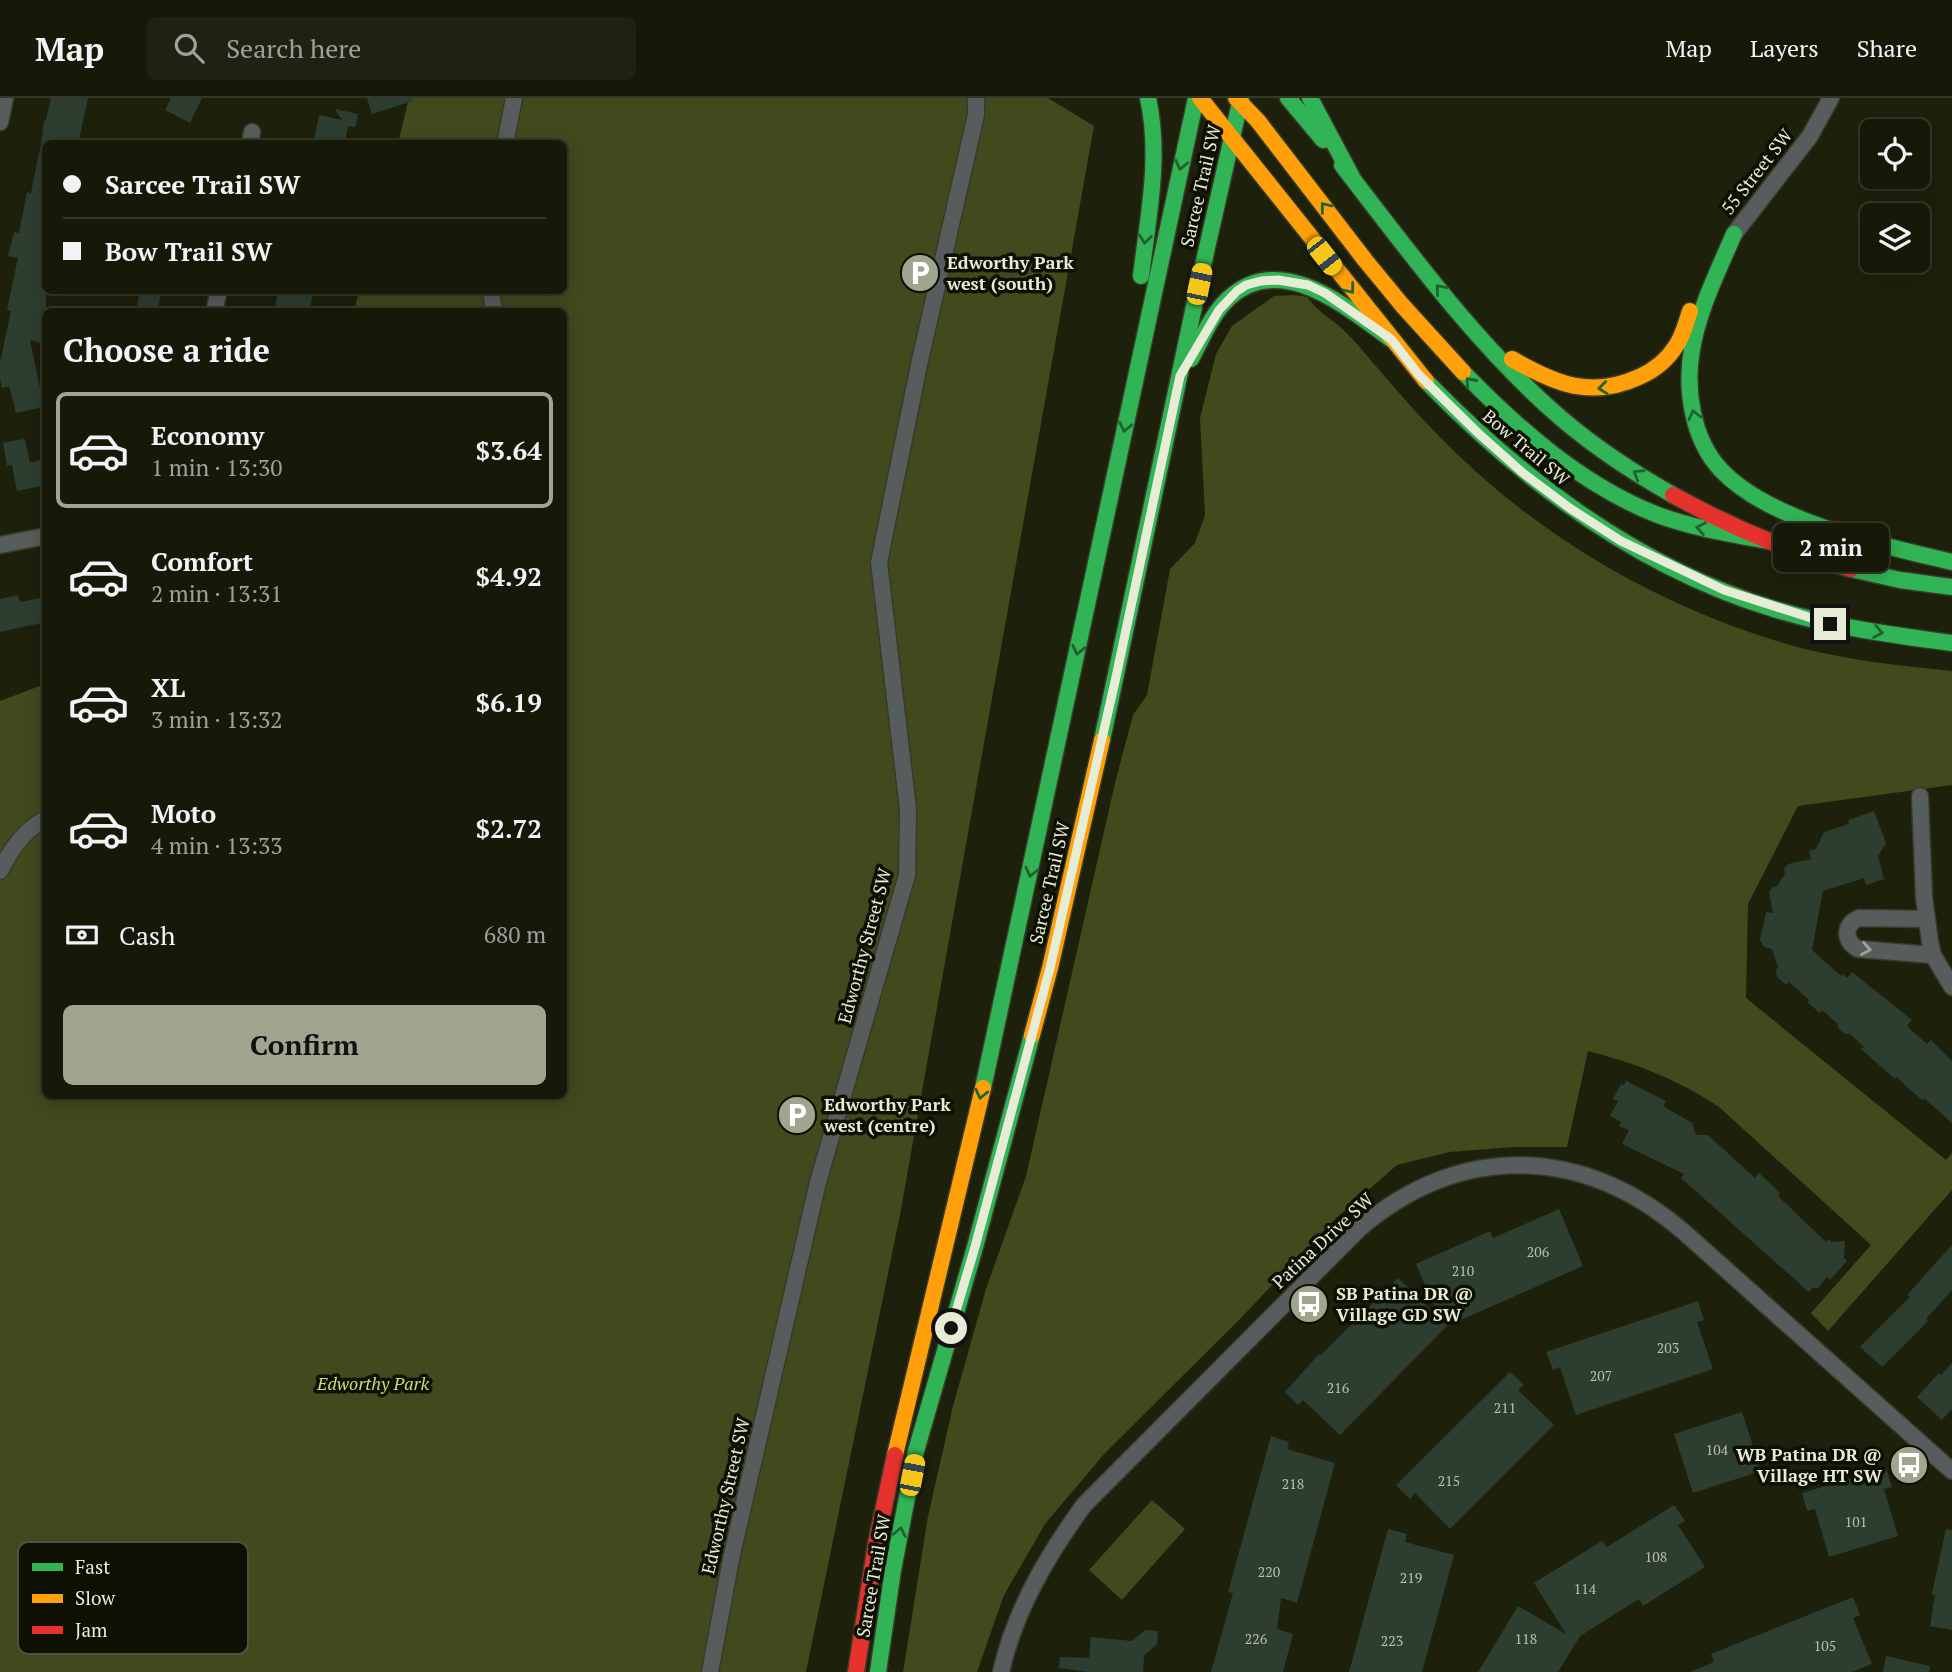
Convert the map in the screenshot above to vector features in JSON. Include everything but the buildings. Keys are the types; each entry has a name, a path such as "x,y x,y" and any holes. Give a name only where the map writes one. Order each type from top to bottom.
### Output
{"main road":[{"path":"1139,360 1140,292 1153,156 1153,119 1148,98"},
{"name":"Sarcee Trail SW","path":"856,1672 876,1544 905,1405 995,1031 1198,98"},
{"name":"Bow Trail SW","path":"1198,98 1419,375 1478,433 1561,502 1621,541 1724,590 1830,624 1952,643"},
{"path":"1288,98 1483,342 1563,420 1622,464 1668,493 1768,541 1846,569 1910,583 1952,587"},
{"path":"1310,98 1352,177"},
{"path":"1239,99 1412,317 1478,390 1531,438 1587,477 1639,507 1683,524 1768,541"},
{"name":"Sarcee Trail SW","path":"878,1672 893,1570 916,1451 975,1247 1050,968 1102,743 1239,99"},
{"path":"1483,342 1556,383 1588,390 1628,384 1653,370 1675,348 1707,268 1734,234"},
{"path":"1734,234 1699,318 1690,369 1690,398 1695,422 1702,441 1721,470 1746,492 1786,511 1844,533 1952,562"},
{"path":"1180,376 1228,299 1246,285 1261,281 1278,280 1308,285 1325,293 1391,339"}],"street":[{"path":"0,122 5,98"},
{"path":"506,140 514,98"},
{"name":"Edworthy Street SW","path":"710,1672 731,1559 818,1182 907,875 908,809 879,562 920,360 976,115 976,98"},
{"name":"55 Street SW","path":"1734,234 1810,136 1831,98"},
{"path":"0,545 42,537"},
{"path":"1920,796 1924,897 1933,955 1952,987"},
{"path":"0,871 11,850 36,823 42,821"},
{"path":"1927,919 1860,918 1850,923 1847,933 1850,943 1858,949 1933,955"},
{"name":"Patina Drive SW","path":"1001,1672 1009,1643 1033,1585 1055,1545 1084,1505 1360,1228 1395,1202 1426,1185 1469,1171 1522,1166 1561,1169 1587,1174 1645,1201 1685,1233 1952,1471"}],"green space":[{"name":"Edworthy Park","path":"409,98 1048,98 1094,126 900,1215 806,1672 0,1672 0,701 42,685 42,1099 567,1099 567,308 355,308 358,294 567,294 567,140 399,140"},
{"path":"1274,296 1307,297 1348,334 1422,418 1474,470 1513,503 1596,560 1685,607 1780,642 1843,657 1952,671 1952,785 1798,806 1748,904 1746,998 1946,1160 1952,1153 1952,1190 1828,1331 1811,1313 1871,1245 1719,1107 1656,1073 1588,1051 1567,1147 1515,1147 1450,1152 1397,1165 1335,1219 1237,1322 1105,1453 1045,1524 1004,1595 977,1672 903,1672 928,1516 953,1406 986,1289 1026,1176 1115,783 1133,715 1147,695 1170,569 1195,543 1205,515 1200,418 1216,354 1232,326"},
{"path":"1152,1500 1185,1529 1122,1600 1089,1570"}],"traffic: fast":[{"path":"1141,276 1153,165 1152,120 1148,98"},
{"path":"983,1088 1196,98"},
{"path":"1102,740 1241,98"},
{"path":"1288,98 1323,140"},
{"path":"1310,98 1352,177"},
{"path":"1342,165 1446,298 1531,391 1602,450 1673,495"},
{"path":"1734,234 1704,305 1690,364 1693,413 1697,429 1711,458 1742,488 1798,518 1862,540 1952,562"},
{"path":"1191,359 1222,305 1248,285 1269,280 1291,282 1333,299 1391,339"},
{"path":"1463,372 1529,435 1553,454 1630,503 1671,520 1768,541"},
{"path":"1426,381 1463,418 1543,486 1585,517 1676,570 1724,592 1818,621 1952,643"},
{"path":"1851,569 1900,580 1952,587"},
{"path":"878,1672 893,1570 916,1451 1032,1035"}],"traffic: slow":[{"path":"1200,98 1426,381"},
{"path":"1236,98 1258,121 1402,305 1463,372"},
{"path":"1512,359 1543,375 1574,386 1589,388 1622,384 1649,372 1668,356 1681,338 1690,311"},
{"path":"1032,1035 1102,740"},
{"path":"895,1455 983,1088"}],"traffic: jam":[{"path":"1673,495 1760,537 1851,569"},
{"path":"856,1672 876,1544 895,1455"}],"place":[{"name":"Edworthy Park west (south)","path":"920,273"},
{"name":"Edworthy Park west (centre)","path":"797,1115"},
{"name":"SB Patina DR @ Village GD SW","path":"1309,1304"},
{"name":"WB Patina DR @ Village HT SW","path":"1909,1465"}],"route":[{"path":"951,1328 1050,968 1093,782 1180,376 1219,310 1237,291 1246,285 1278,280 1308,285 1325,293 1391,339 1419,375 1478,433 1523,473 1571,509 1621,541 1669,566 1724,590 1830,624"}]}
